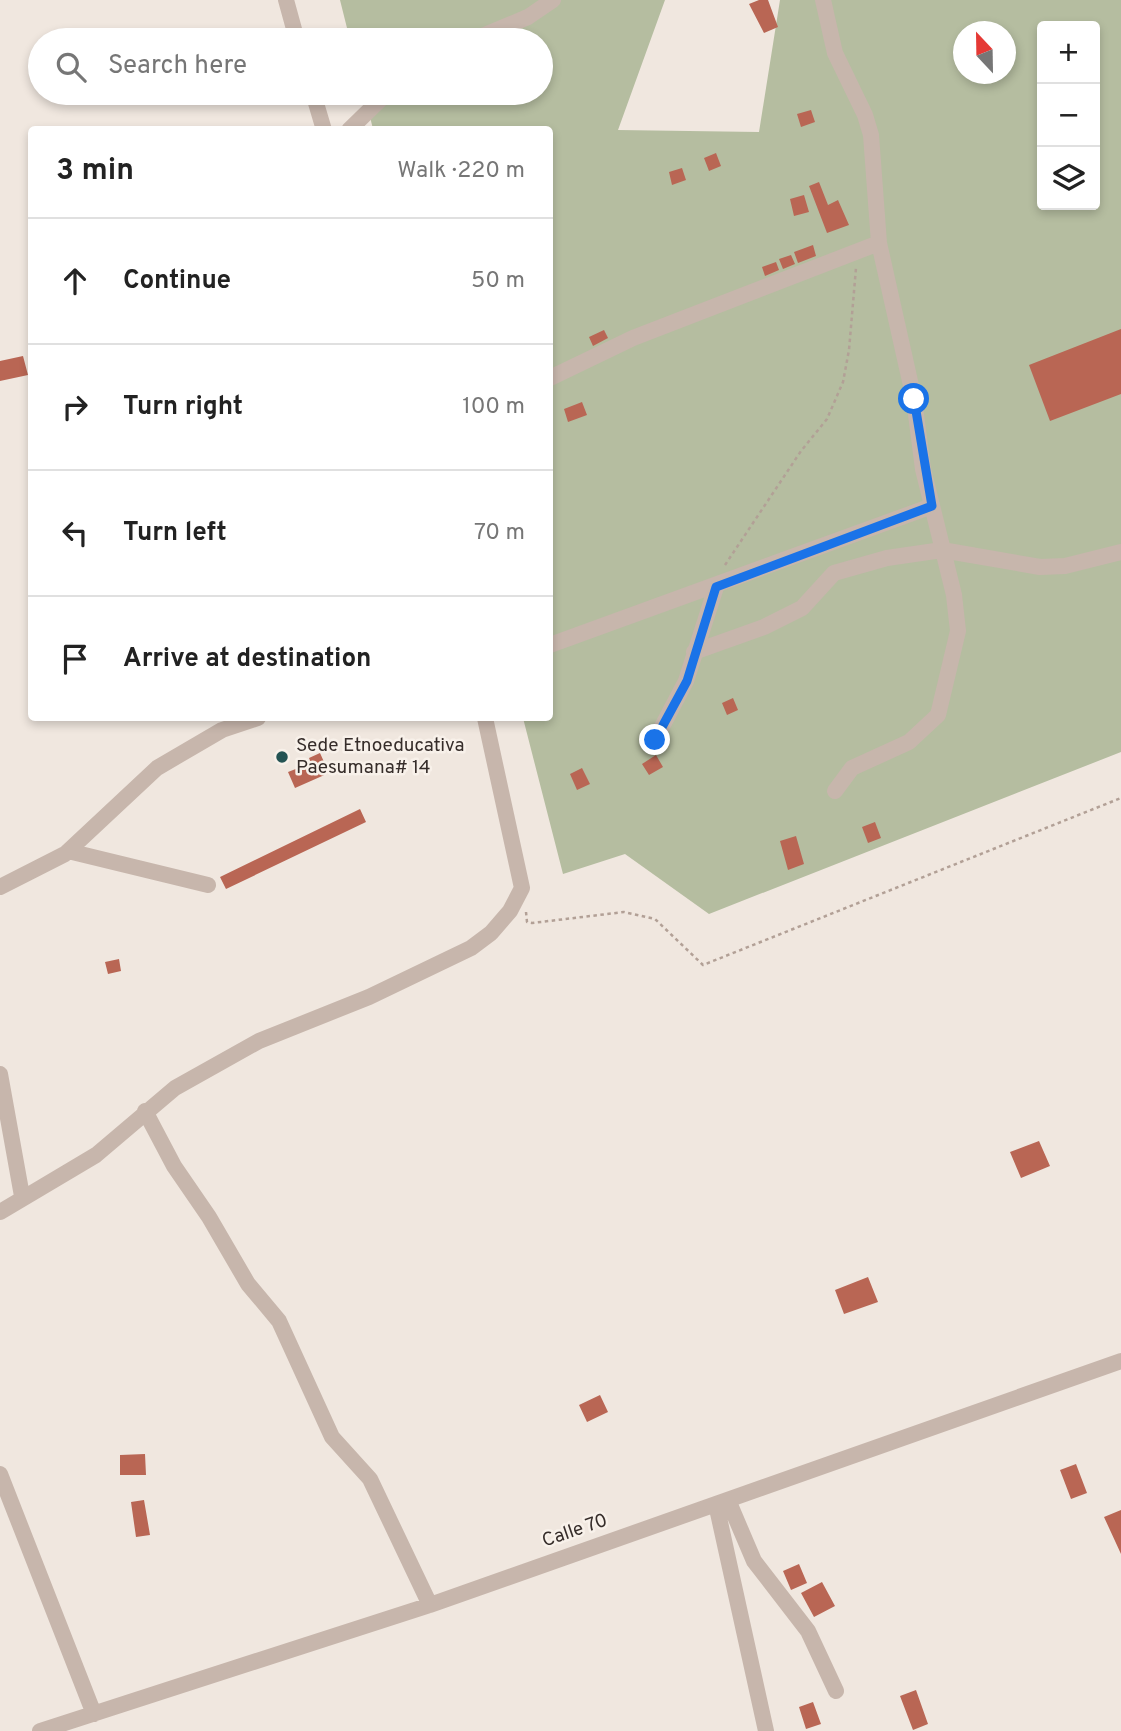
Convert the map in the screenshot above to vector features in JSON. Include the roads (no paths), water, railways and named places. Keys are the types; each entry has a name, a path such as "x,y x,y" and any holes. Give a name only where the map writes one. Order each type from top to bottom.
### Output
{"street":[{"path":"286,0 294,28"},
{"path":"501,28 528,17 553,0"},
{"path":"823,0 835,53 872,135 879,243 914,399 932,506 954,595 958,631 938,715 909,742 852,768 835,791"},
{"path":"317,105 323,126"},
{"path":"353,126 375,105"},
{"path":"553,377 633,338 879,243"},
{"path":"553,644 666,601 716,587 932,506"},
{"path":"694,652 764,626 802,608 839,571 887,558 942,550 1040,567 1065,566 1121,551"},
{"path":"655,740 687,681 716,587"},
{"path":"0,887 68,851 157,768 222,730 249,721"},
{"path":"0,1212 22,1196 96,1155 145,1111 176,1088 259,1041 369,997 471,948 491,933 510,911 522,888 486,721"},
{"path":"68,851 208,885"},
{"path":"0,1074 22,1196"},
{"path":"145,1111 174,1166 209,1217 248,1284 279,1321 332,1437 370,1479 430,1605"},
{"name":"Calle 70","path":"40,1731 79,1725 94,1714 430,1605 1121,1361"},
{"path":"0,1474 94,1714"},
{"path":"722,1502 754,1560 808,1632 836,1691"},
{"path":"722,1502 766,1731"}],"place":[{"name":"Sede Etnoeducativa Paesumana# 14","path":"282,757"}]}
